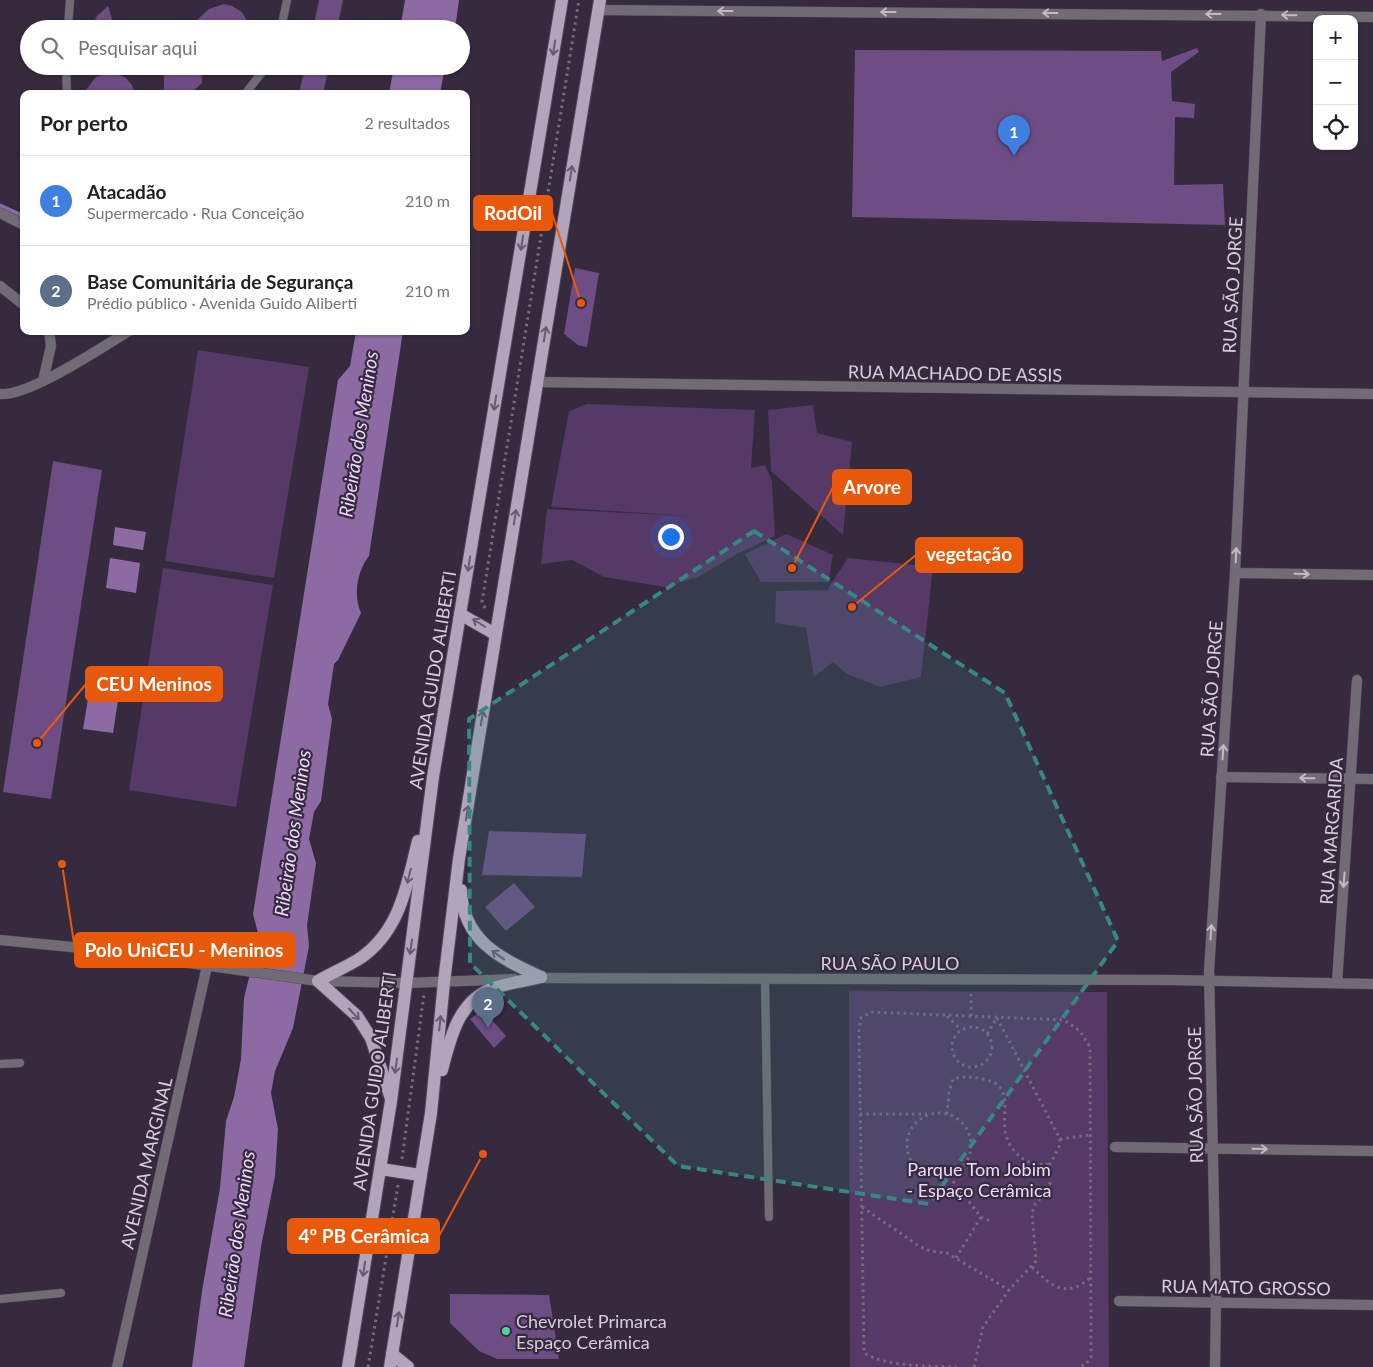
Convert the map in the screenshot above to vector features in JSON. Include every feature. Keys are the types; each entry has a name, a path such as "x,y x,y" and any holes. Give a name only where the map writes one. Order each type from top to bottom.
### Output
{"main road":[{"name":"AVENIDA GUIDO ALIBERTI","path":"348,1367 391,1101 433,778 562,0"},
{"path":"390,1367 431,1113 444,982 460,860 536,382 599,5"},
{"path":"460,614 496,634"},
{"path":"391,1101 371,1038 357,1016 314,980 360,958 378,943 392,925 403,899 433,778"},
{"path":"460,860 462,904 469,926 486,946 500,958 541,977"},
{"path":"431,1113 451,1037 462,1013 475,999 491,989 541,977"},
{"path":"381,1169 420,1175"},
{"path":"392,1354 408,1367"}],"street":[{"path":"599,5 1373,17"},
{"name":"RUA SÃO JORGE","path":"1215,1367 1216,1302 1209,980 1235,574 1261,14"},
{"path":"0,213 20,223"},
{"path":"0,286 20,302"},
{"path":"43,381 51,346 50,335"},
{"path":"0,394 17,393 43,381 122,335"},
{"name":"RUA MACHADO DE ASSIS","path":"536,382 1243,394 1373,394"},
{"path":"1235,574 1373,575"},
{"name":"RUA MARGARIDA","path":"1337,983 1357,680"},
{"path":"1221,777 1373,779"},
{"name":"RUA SÃO PAULO","path":"0,940 314,980 406,983 541,977 1209,980 1373,984"},
{"name":"AVENIDA MARGINAL","path":"117,1367 207,966"},
{"path":"1115,1147 1373,1151"},
{"name":"RUA MATO GROSSO","path":"1119,1301 1373,1305"}],"lane":[{"path":"69,20 70,0"},
{"path":"283,20 288,0"},
{"path":"66,75 67,90"},
{"path":"248,90 260,75"},
{"path":"765,978 769,1217"},
{"path":"0,1064 20,1063"},
{"path":"0,1299 61,1293"}],"path":[{"path":"485,610 482,602 580,0"},
{"path":"971,1016 972,980"},
{"path":"957,1367 890,1365 874,1362 864,1353 859,1031 861,1018 871,1012 1064,1020 1080,1031 1090,1047 1091,1357 1084,1365 1078,1367"},
{"path":"947,1015 961,1030"},
{"path":"987,1034 997,1017"},
{"path":"974,1367 984,1328 1009,1290 1036,1261 1032,1213 1035,1204 1044,1195 1050,1183 1050,1164 1060,1147 1060,1139 997,1017"},
{"path":"975,1027 987,1034 992,1047 988,1060 982,1065 968,1068 956,1061 951,1048 952,1041 961,1030 975,1027"},
{"path":"966,1076 968,1068"},
{"path":"947,1114 949,1092 953,1079 966,1076 994,1082 1000,1087 1004,1097 1004,1134 1013,1149 1024,1161 1036,1165 1050,1164"},
{"path":"860,1114 929,1114 947,1114 963,1123 968,1131 971,1149 964,1166 949,1176 940,1177 922,1173 915,1167 907,1151 906,1141 914,1124 929,1114"},
{"path":"1060,1139 1090,1135"},
{"path":"949,1176 981,1217 990,1221"},
{"path":"862,1207 919,1246 930,1251 947,1253 1009,1290"},
{"path":"956,1258 981,1217"},
{"path":"1032,1267 1048,1284 1066,1290 1080,1286 1091,1277"}],"highlighted area":[{"path":"754,531 1005,693 1118,941 929,1204 678,1166 470,963 469,719"}],"green space":[{"path":"198,350 309,367 274,578 165,561"},
{"path":"587,404 755,410 751,468 765,465 772,481 775,536 737,554 698,577 665,587 604,577 572,560 541,564 547,509 689,516 551,507 569,411"},
{"path":"813,405 817,433 852,442 843,535 771,471 768,410"},
{"path":"786,534 833,555 828,582 761,582 745,554"},
{"path":"848,558 933,567 921,677 880,687 847,674 833,662 814,677 806,628 775,623 776,591 827,590"},
{"path":"163,568 273,585 236,807 129,790"},
{"name":"Parque Tom Jobim - Espaço Cerâmica","path":"849,991 1107,992 1109,1367 850,1367"}],"water":[{"path":"405,0 459,0 456,20 402,20"},
{"path":"392,75 443,75 441,90 390,90"},
{"name":"Ribeirão dos Meninos","path":"355,335 402,335 369,556 359,576 357,599 361,613 338,660 334,664 328,704 332,719 321,801 314,812 309,839 316,863 307,925 309,946 293,1028 275,1071 271,1093 278,1129 275,1176 261,1247 244,1367 192,1367 202,1291 220,1188 226,1121 234,1097 241,1059 244,998 259,937 253,914 338,380 350,366"},
{"path":"115,527 146,532 143,550 113,545"},
{"path":"110,558 140,563 136,593 106,588"},
{"path":"93,669 122,674 113,733 83,729"}],"building":[{"path":"319,0 343,0 339,20 315,20"},
{"path":"224,4 232,6 242,12 246,20 197,20 209,9"},
{"path":"108,6 112,20 95,20"},
{"path":"1197,48 1199,52 1171,72 1172,101 1195,104 1194,118 1175,117 1174,185 1223,184 1225,225 852,217 855,50 1161,51 1162,61"},
{"path":"101,75 119,75 125,77 134,90 86,90 96,77"},
{"path":"164,75 202,75 202,83 194,90 164,90"},
{"path":"303,75 327,75 324,90 300,90"},
{"path":"575,268 599,273 587,347 578,345 564,334"},
{"path":"53,461 102,470 51,799 3,792"},
{"path":"489,831 586,834 582,877 482,875"},
{"path":"514,883 535,907 506,931 485,907"},
{"path":"483,1010 506,1036 494,1048 470,1019"},
{"name":"Chevrolet Primarca Espaço Cerâmica","path":"450,1294 549,1295 559,1359 497,1359 479,1351 450,1323"}],"waterway":[{"path":"0,206 20,215"}],"place":[{"name":"Atacadão","path":"1014,156"},
{"name":"RodOil","path":"581,303"},
{"name":"Arvore","path":"792,568"},
{"name":"vegetação","path":"852,607"},
{"name":"CEU Meninos","path":"37,743"},
{"name":"Polo UniCEU - Meninos","path":"62,864"},
{"name":"Base Comunitária de Segurança","path":"488,1028"},
{"name":"4º PB Cerâmica","path":"483,1154"},
{"name":"Chevrolet Primarca Espaço Cerâmica","path":"506,1331"}]}
